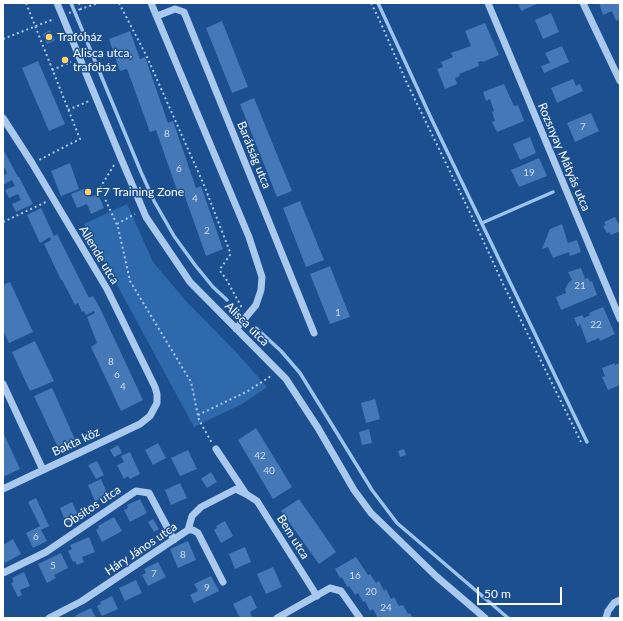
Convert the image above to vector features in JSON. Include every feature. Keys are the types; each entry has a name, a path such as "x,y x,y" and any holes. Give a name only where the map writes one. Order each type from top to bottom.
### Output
{"street":[{"name":"Alisca utca","path":"57,3 66,15 80,58 146,217 190,282 286,378 318,428 354,490 371,513 437,578 485,618"},
{"path":"151,3 249,237 262,277 261,290 256,305 236,329"},
{"name":"Rozsnyay Mátyás utca","path":"488,3 620,319"},
{"path":"583,3 609,55 620,81"},
{"name":"Barátság utca","path":"157,16 175,9 184,12 314,333"},
{"name":"Allende utca","path":"3,118 32,163 52,199 107,289 155,387 158,402 154,410"},
{"path":"3,384 43,470"},
{"name":"Bakta köz","path":"3,489 140,424 150,416 154,410"},
{"name":"Bem utca","path":"216,449 246,494 257,501 317,596"},
{"path":"188,530 192,516 201,507 236,489 246,494"},
{"name":"Obsitos utca","path":"3,574 46,552 136,491 149,493 174,540"},
{"name":"Háry János utca","path":"49,618 82,602 188,530 193,530 198,533 223,582"},
{"path":"277,618 330,588 341,591 360,618"},
{"path":"606,618 608,610 614,603 620,600"}],"path":[{"path":"26,3 34,27 80,139 32,163"},
{"path":"79,3 81,9"},
{"path":"3,39 98,3"},
{"path":"119,3 147,57 204,185 230,252 230,255 220,269 221,273 225,277 246,316"},
{"path":"371,3 406,81 503,284 581,442"},
{"path":"52,70 80,58"},
{"path":"68,110 96,98"},
{"path":"120,156 100,188 117,224 130,281 191,382 199,420 216,449"},
{"path":"3,222 52,199"},
{"path":"117,224 144,210"},
{"path":"198,415 248,391 279,371"}],"shaded area":[{"path":"127,204 153,262 186,301 235,351 267,387 242,404 194,427 84,224"}],"building":[{"path":"518,3 539,3 521,11"},
{"path":"599,3 620,3 620,19 616,21 612,11 603,15"},
{"path":"551,13 559,32 543,39 535,20"},
{"path":"222,21 248,87 232,93 206,28"},
{"path":"485,23 499,55 483,62 478,62 479,66 459,74 460,76 455,78 457,84 445,89 437,69 443,67 441,62 453,57 451,53 471,46 465,31"},
{"name":"Trafóház","path":"50,30 55,40 47,44 43,34"},
{"path":"130,31 140,59 145,57 168,123 173,121 196,188 201,186 223,249 206,256 183,191 178,193 156,130 150,132 127,69 120,71 109,39"},
{"path":"562,46 569,62 544,73 541,66 550,63 545,53"},
{"path":"38,61 65,124 49,131 22,68"},
{"path":"573,79 576,86 580,84 583,91 557,103 551,88"},
{"path":"504,84 514,106 518,105 524,121 497,132 492,122 495,121 492,112 494,111 490,99 486,101 483,92"},
{"path":"254,98 292,191 277,197 240,104"},
{"path":"591,113 599,131 575,142 567,123"},
{"path":"530,137 536,153 520,160 513,144"},
{"path":"4,151 33,204 16,212 12,204 21,200 18,194 9,198 5,190 15,186 12,180 3,185 3,175 7,174 5,168 3,169"},
{"path":"539,158 547,176 519,187 511,170"},
{"path":"70,163 79,189 61,196 51,171"},
{"path":"86,188 90,197 98,194 104,208 91,214 87,204 77,208 71,194"},
{"path":"300,201 324,260 306,267 283,208"},
{"path":"41,208 54,236 57,234 89,298 93,296 100,308 143,400 121,411 91,347 97,343 87,317 95,313 94,311 86,315 84,311 82,312 78,303 75,305 44,244 51,240 50,237 40,243 27,215"},
{"path":"615,217 618,223 620,222 620,231 611,235 609,232 607,233 603,226 606,225 604,222"},
{"path":"562,224 568,243 577,240 581,252 570,256 569,252 553,258 548,247 542,249 550,229"},
{"path":"330,266 350,317 330,324 310,274"},
{"path":"581,268 585,279 588,278 590,282 592,281 597,295 561,310 556,297 566,293 565,289 572,280 568,272"},
{"path":"10,282 33,332 9,343 3,331 3,285"},
{"path":"603,307 615,334 600,341 599,338 587,343 580,324 578,327 574,318 582,315 584,318 590,315 589,313"},
{"path":"35,341 54,381 30,391 12,352"},
{"path":"615,363 615,365 620,363 620,385 608,390 602,377 605,376 602,368"},
{"path":"52,388 78,446 61,454 34,396"},
{"path":"375,399 380,419 366,423 361,403"},
{"path":"256,428 292,487 273,499 238,440"},
{"path":"369,429 372,443 362,445 359,432"},
{"path":"3,432 20,469 3,477"},
{"path":"158,443 166,458 153,465 145,450"},
{"path":"118,445 122,453 114,457 110,450"},
{"path":"404,449 406,455 400,457 398,451"},
{"path":"188,450 197,469 180,476 171,458"},
{"path":"130,452 140,474 130,479 128,476 124,479 117,465 124,462 121,456"},
{"path":"97,461 104,475 96,479 88,465"},
{"path":"211,472 217,482 207,488 201,479"},
{"path":"101,479 108,495 95,501 88,485"},
{"path":"180,483 187,498 171,505 165,490"},
{"path":"36,498 49,526 41,530 47,541 33,548 26,533 40,526 28,502"},
{"path":"140,499 147,513 130,522 124,510 128,508 127,505"},
{"path":"299,499 336,552 319,564 281,511"},
{"path":"72,502 79,517 66,523 60,508"},
{"path":"114,517 122,531 102,542 96,530 99,528 98,526"},
{"path":"153,519 159,529 154,532 148,522"},
{"path":"225,521 233,536 221,543 214,530 217,528 216,526"},
{"path":"89,537 95,552 82,557 84,562 77,565 75,561 73,562 68,551 72,549 70,545"},
{"path":"13,539 21,554 5,563 3,559 3,545"},
{"path":"188,541 196,560 178,568 170,549"},
{"path":"245,547 251,562 235,569 229,554"},
{"path":"61,553 68,568 54,575 56,578 47,583 38,564"},
{"path":"356,557 368,575 370,574 376,583 379,581 384,591 386,589 391,599 394,597 399,606 403,605 408,614 410,613 413,618 382,618 381,616 378,618 373,609 370,611 365,601 363,602 358,593 355,595 349,586 347,587 342,577 340,578 335,569"},
{"path":"158,562 166,577 148,586 142,575 146,573 144,569"},
{"path":"273,567 282,587 266,594 257,574"},
{"path":"24,572 30,586 20,590 22,595 18,597 11,583 14,582 12,578"},
{"path":"211,576 219,591 194,603 190,595 198,591 194,584"},
{"path":"136,580 142,593 125,601 119,588"},
{"path":"251,595 257,608 250,612 252,617 240,618 233,604"},
{"path":"112,596 118,609 102,616 97,606 101,604 100,602"},
{"path":"91,608 96,618 76,618 75,616"}],"waterway":[{"path":"71,3 154,201 174,236 195,265 213,287 227,300"},
{"path":"378,3 431,118 587,442"},
{"path":"482,223 553,192"},
{"path":"256,328 281,351 300,373 372,490 397,523 508,618"}],"place":[{"name":"Trafóház","path":"49,37"},
{"name":"Alisca utca, trafóház","path":"65,60"},
{"name":"F7 Training Zone","path":"88,192"}]}
